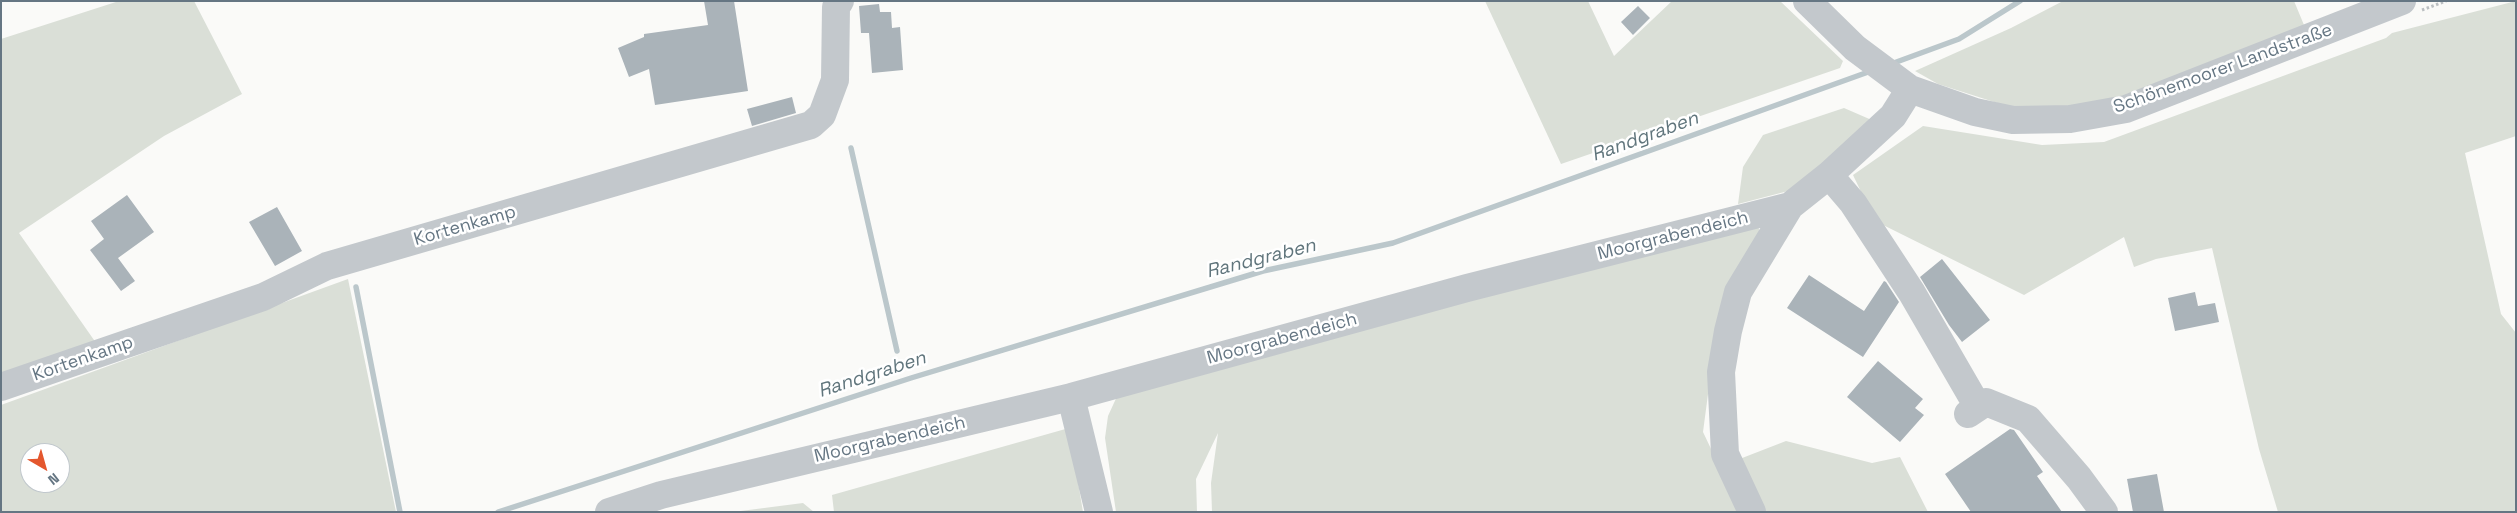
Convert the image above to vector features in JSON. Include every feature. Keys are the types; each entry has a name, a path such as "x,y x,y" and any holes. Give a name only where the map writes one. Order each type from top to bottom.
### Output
{"street":[{"name":"Kortenkamp","path":"1,387 263,297 327,266 811,125 822,115 835,80 836,7 840,1"},
{"name":"Schönemoorer Landstraße","path":"1807,1 1855,48 1902,84 1975,112 2013,120 2070,119 2126,109 2402,1"},
{"name":"Moorgrabendeich","path":"609,512 661,495 1071,397 1467,288 1790,206 1829,175 1893,116 1902,84"},
{"path":"1829,175 1853,203 1907,285 1973,411 1986,402 2028,419 2079,478 2104,512"},
{"path":"1752,512 1725,454 1721,372 1728,331 1738,292 1790,206"},
{"path":"1071,397 1099,512"}],"shaded area":[{"path":"119,1 194,1 242,94 164,136 19,233 101,350 1,375 1,39"},
{"path":"1485,1 1588,1 1614,56 1672,1 1780,1 1843,61 1840,68 1561,164"},
{"path":"2063,1 2294,1 2304,25 2124,104 2019,110 1938,84 1915,71 2011,28"},
{"path":"2516,1 2516,136 2465,153 2501,314 2516,333 2516,512 2278,512 2259,449 2212,248 2156,259 2134,267 2124,237 2024,295 1875,221 1853,175 1923,126 2042,145 2104,142 2386,38 2392,33"},
{"path":"1844,108 1874,121 1792,190 1738,204 1743,167 1763,135"},
{"path":"1757,222 1761,236 1717,326 1703,432 1741,512 1212,512 1211,483 1218,433 1196,479 1197,512 1116,512 1105,438 1108,416 1119,392"},
{"path":"348,279 396,512 1,512 1,405"},
{"path":"1069,428 1083,512 834,512 832,495"},
{"path":"1786,441 1872,463 1900,457 1928,512 1761,512 1737,460"},
{"path":"803,503 814,512 733,512"}],"building":[{"path":"704,1 734,1 748,91 655,105 649,69 629,77 618,48 644,37 644,34 708,25"},
{"path":"879,4 880,12 891,12 892,28 900,27 903,70 872,73 869,33 861,33 859,6"},
{"path":"1638,6 1650,18 1633,35 1621,22"},
{"path":"792,97 796,113 752,126 747,109"},
{"path":"127,195 154,232 118,258 135,281 121,291 90,250 104,239 91,221"},
{"path":"277,207 302,251 275,266 249,222"},
{"path":"1942,259 1990,320 1962,342 1949,325 1920,277"},
{"path":"1809,275 1864,311 1884,281 1886,282 1899,302 1863,357 1787,308"},
{"path":"2195,292 2198,306 2215,303 2219,322 2175,331 2168,298"},
{"path":"1878,361 1923,399 1915,408 1924,415 1900,442 1847,397"},
{"path":"2010,429 2014,430 2043,472 2037,476 2062,512 1971,512 1945,474"},
{"path":"2157,474 2164,512 2133,512 2127,479"}],"waterway":[{"name":"Randgraben","path":"1891,64 1959,39 2020,1"},
{"name":"Randgraben","path":"498,512 911,378 1263,271 1393,243 1871,71"},
{"path":"851,148 897,351"},
{"path":"356,287 400,512"}]}
